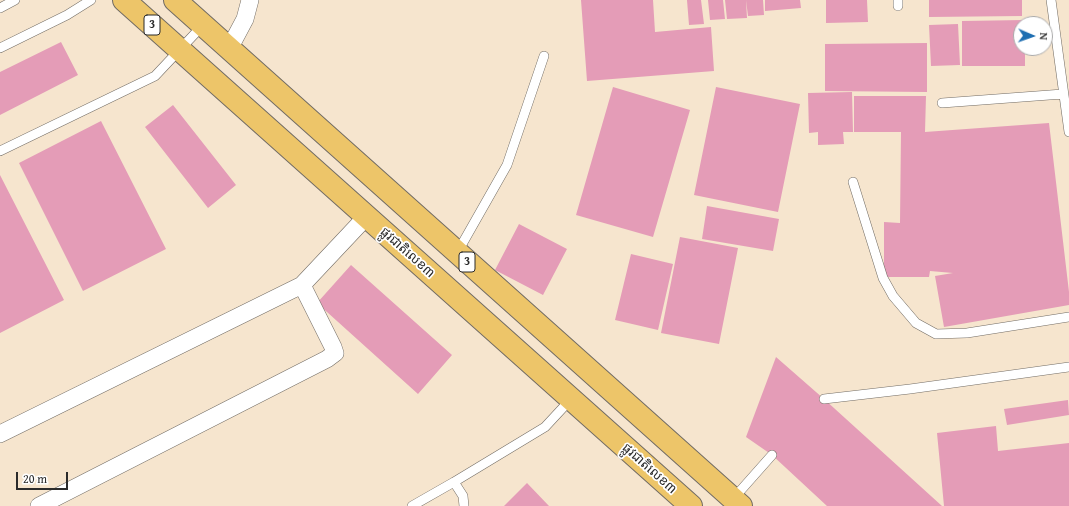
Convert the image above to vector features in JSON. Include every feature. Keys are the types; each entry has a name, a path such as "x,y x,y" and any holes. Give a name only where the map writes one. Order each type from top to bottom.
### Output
{"highway":[{"name":"ផ្លូវជាតិលេខ៣","path":"124,0 691,506"},
{"name":"3","path":"175,0 736,503"}],"street":[{"path":"229,49 245,20 250,0"},
{"path":"0,434 302,285 366,217"},
{"path":"39,506 335,354 333,347 302,285"}],"lane":[{"path":"0,8 15,0"},
{"path":"0,48 67,15 87,4 91,0"},
{"path":"1051,0 1069,132"},
{"path":"0,151 155,76 203,25"},
{"path":"457,253 507,165 544,56"},
{"path":"942,103 1063,94"},
{"path":"853,182 883,278 893,296 916,322 936,334 967,333 1069,317"},
{"path":"824,399 910,390 1069,367"},
{"path":"412,506 545,428 571,399"},
{"path":"736,503 772,455"},
{"path":"454,482 463,496 464,506"}],"building":[{"path":"581,0 653,0 655,32 711,27 714,71 587,81"},
{"path":"687,0 701,0 704,24 689,25"},
{"path":"708,0 723,0 725,19 710,20"},
{"path":"725,0 746,0 747,18 727,19"},
{"path":"746,0 763,0 764,15 748,16"},
{"path":"765,0 800,0 801,8 765,11"},
{"path":"826,0 867,0 868,22 826,23"},
{"path":"929,0 1022,0 1022,16 929,17"},
{"path":"1013,20 1013,56 1025,56 1025,66 962,66 962,21"},
{"path":"958,24 960,65 931,66 929,25"},
{"path":"61,42 78,75 0,115 0,72"},
{"path":"927,43 927,92 825,91 825,44"},
{"path":"613,87 690,110 653,237 576,215"},
{"path":"716,87 800,104 778,212 694,195"},
{"path":"852,92 853,132 843,132 844,144 818,145 818,132 809,133 808,93"},
{"path":"854,96 926,96 925,132 1049,123 1069,292 1069,305 944,327 935,276 953,273 930,271 929,277 884,277 884,222 900,223 901,132 854,132"},
{"path":"173,105 236,185 208,208 145,127"},
{"path":"101,121 166,249 83,291 19,163"},
{"path":"0,175 64,300 0,333"},
{"path":"707,206 779,219 773,251 702,239"},
{"path":"519,224 567,249 543,295 495,270"},
{"path":"680,237 738,248 719,344 661,333"},
{"path":"631,254 673,264 658,330 615,320"},
{"path":"351,265 452,355 418,394 317,303"},
{"path":"776,357 942,506 827,506 772,455 746,437"},
{"path":"1068,400 1069,415 1007,425 1004,409"},
{"path":"996,426 998,451 1069,443 1069,506 944,506 937,433"},
{"path":"527,483 549,506 504,506"}]}
